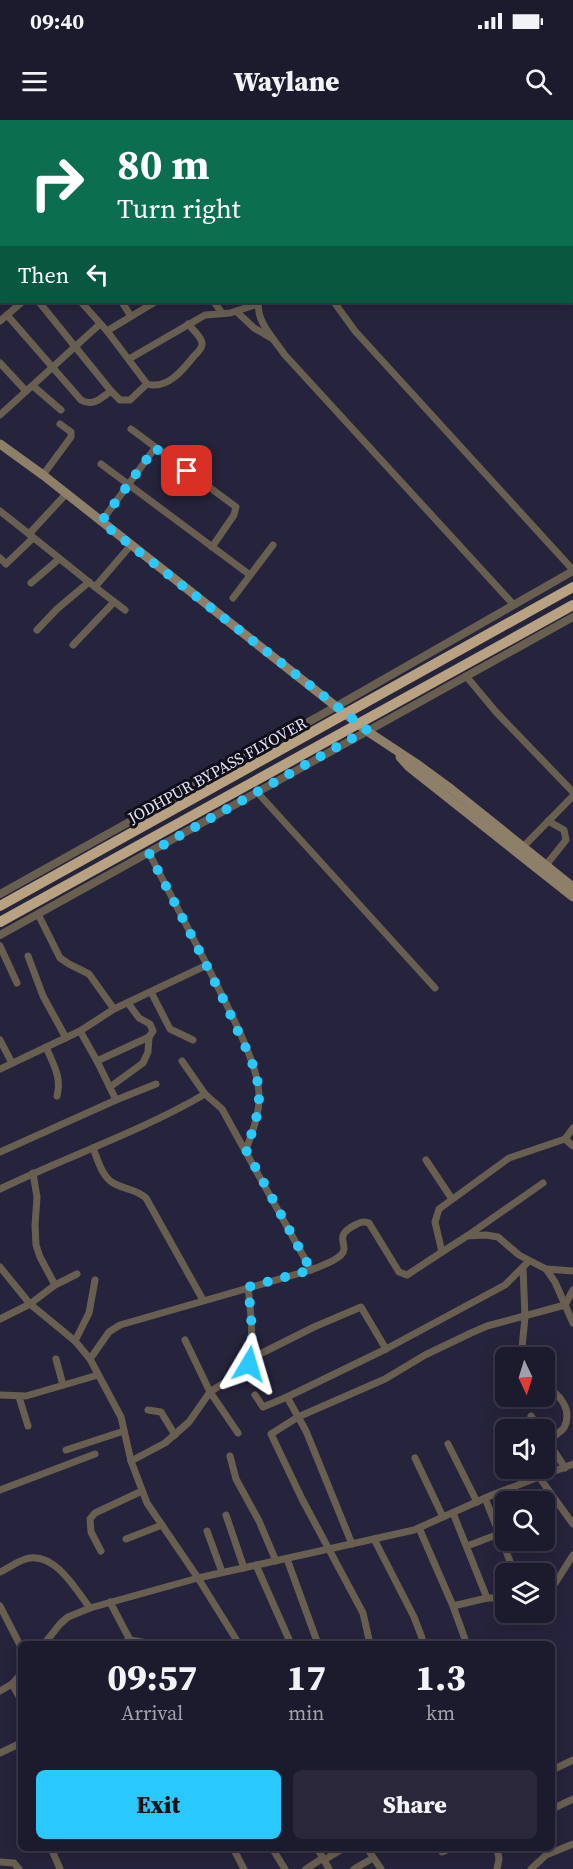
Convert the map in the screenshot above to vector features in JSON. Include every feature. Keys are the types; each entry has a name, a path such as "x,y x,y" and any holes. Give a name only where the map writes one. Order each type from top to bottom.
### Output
{"highway":[{"name":"JODHPUR BYPASS FLYOVER","path":"0,906 573,587"},
{"name":"JODHPUR BYPASS FLYOVER","path":"0,922 573,605"}],"main road":[{"path":"0,444 43,475 367,730 417,764 573,887"},
{"path":"392,748 410,767 573,897"}],"street":[{"path":"21,303 2,318 54,368 85,402 95,402 111,391"},
{"path":"40,303 120,400 130,400 147,384 158,385 176,376 185,368 201,348 201,340 188,324"},
{"path":"82,303 107,331 147,384"},
{"path":"123,303 130,315"},
{"path":"107,331 153,303"},
{"path":"215,303 222,313"},
{"path":"129,359 205,315 237,312 259,303 260,318 284,354 513,604"},
{"path":"0,894 337,706 573,570 355,331 335,303"},
{"path":"237,312 275,341"},
{"path":"0,415 100,324"},
{"path":"0,363 26,391"},
{"path":"33,386 61,410"},
{"path":"43,475 71,437 71,432 60,424"},
{"path":"131,429 236,507 234,515 212,547"},
{"path":"101,522 155,448"},
{"path":"101,464 250,574"},
{"path":"2,564 31,536 66,494"},
{"path":"0,511 125,610"},
{"path":"37,630 57,609 92,585 131,545"},
{"path":"233,598 273,545"},
{"path":"31,583 59,559"},
{"path":"73,645 114,602"},
{"path":"0,935 573,618"},
{"path":"466,676 496,712 573,794 523,847"},
{"path":"257,792 435,988"},
{"path":"546,865 566,840 564,830 548,822"},
{"path":"149,853 207,965 250,1059 258,1082 257,1115 246,1150"},
{"path":"38,914 60,958 89,974 114,1009"},
{"path":"0,946 17,983"},
{"path":"28,956 43,996 66,1038"},
{"path":"0,1069 80,1031 114,1009 207,965"},
{"path":"151,992 170,1029 193,1040"},
{"path":"110,1087 143,1063 148,1052 152,1028 139,1018 128,1003"},
{"path":"80,1031 117,1100"},
{"path":"97,1061 149,1037"},
{"path":"0,1040 12,1063"},
{"path":"46,1047 58,1075 60,1086 57,1096"},
{"path":"182,1061 206,1094 222,1109 311,1270"},
{"path":"0,1152 156,1084"},
{"path":"0,1189 171,1114 206,1094"},
{"path":"442,1252 435,1222 439,1209 509,1158 564,1138 573,1128"},
{"path":"564,1138 573,1146"},
{"path":"93,1148 108,1179 114,1184 140,1192 146,1198 203,1300"},
{"path":"426,1160 452,1199"},
{"path":"33,1173 38,1197 36,1245 55,1285"},
{"path":"90,1359 109,1332 120,1325 311,1270 341,1255 344,1248 342,1235 361,1222 369,1223 400,1274 410,1274 543,1184"},
{"path":"467,1236 498,1237 529,1261 546,1269 573,1272"},
{"path":"255,1395 263,1407 386,1349 505,1285 529,1261"},
{"path":"0,1267 30,1304 75,1341 90,1359 121,1417 131,1461 147,1503 237,1641"},
{"path":"522,1347 525,1317 523,1268"},
{"path":"546,1269 573,1323"},
{"path":"0,1319 30,1304 55,1285 77,1274"},
{"path":"75,1341 89,1312 95,1280"},
{"path":"248,1287 253,1327 253,1344 249,1364"},
{"path":"369,1641 363,1613 302,1499 271,1434 298,1417 385,1379 425,1355 471,1333 487,1326 565,1305 573,1290"},
{"path":"131,1461 165,1443 175,1435 189,1422 210,1392 233,1377 258,1355 314,1327 361,1307 386,1349"},
{"path":"185,1340 210,1392 238,1433"},
{"path":"56,1359 63,1385"},
{"path":"0,1395 19,1397 98,1375"},
{"path":"555,1392 564,1397 569,1412 569,1420 564,1427 555,1432"},
{"path":"19,1397 28,1426"},
{"path":"287,1397 306,1431 352,1544"},
{"path":"148,1410 161,1412 175,1435"},
{"path":"66,1450 124,1431"},
{"path":"448,1444 477,1502"},
{"path":"555,1449 570,1467 555,1472"},
{"path":"0,1490 95,1454"},
{"path":"230,1456 236,1479 264,1531 276,1561"},
{"path":"415,1458 443,1517"},
{"path":"46,1641 68,1617 90,1608 222,1572 419,1528 534,1479"},
{"path":"540,1479 573,1524"},
{"path":"101,1551 91,1532 90,1518 95,1513 142,1491"},
{"path":"485,1498 495,1524"},
{"path":"453,1513 488,1598"},
{"path":"226,1515 244,1568"},
{"path":"126,1539 162,1525"},
{"path":"419,1528 453,1605 465,1641"},
{"path":"207,1531 222,1572"},
{"path":"467,1546 495,1536"},
{"path":"375,1539 422,1638"},
{"path":"555,1583 573,1555"},
{"path":"0,1572 30,1558 53,1564 90,1608"},
{"path":"287,1559 317,1641"},
{"path":"256,1565 290,1641"},
{"path":"453,1605 495,1598"},
{"path":"111,1602 130,1640 134,1641"},
{"path":"0,1608 18,1641"},
{"path":"0,1691 18,1677"},
{"path":"12,1684 18,1695"},
{"path":"0,1753 18,1744"},
{"path":"555,1769 573,1760"},
{"path":"555,1808 573,1799"},
{"path":"555,1849 573,1844"},
{"path":"52,1851 60,1869"},
{"path":"235,1851 244,1869"},
{"path":"274,1851 285,1869"},
{"path":"319,1851 329,1869"},
{"path":"306,1869 338,1851"},
{"path":"369,1851 381,1869"},
{"path":"497,1869 498,1851"},
{"path":"531,1869 544,1852"},
{"path":"354,1869 373,1858"},
{"path":"0,1862 14,1863 19,1869"}],"route":[{"path":"187,471 155,448 101,522 367,730 149,853 207,965 250,1059 258,1082 259,1095 254,1128 246,1150 311,1270 248,1287 253,1327 253,1344 249,1364"}]}
